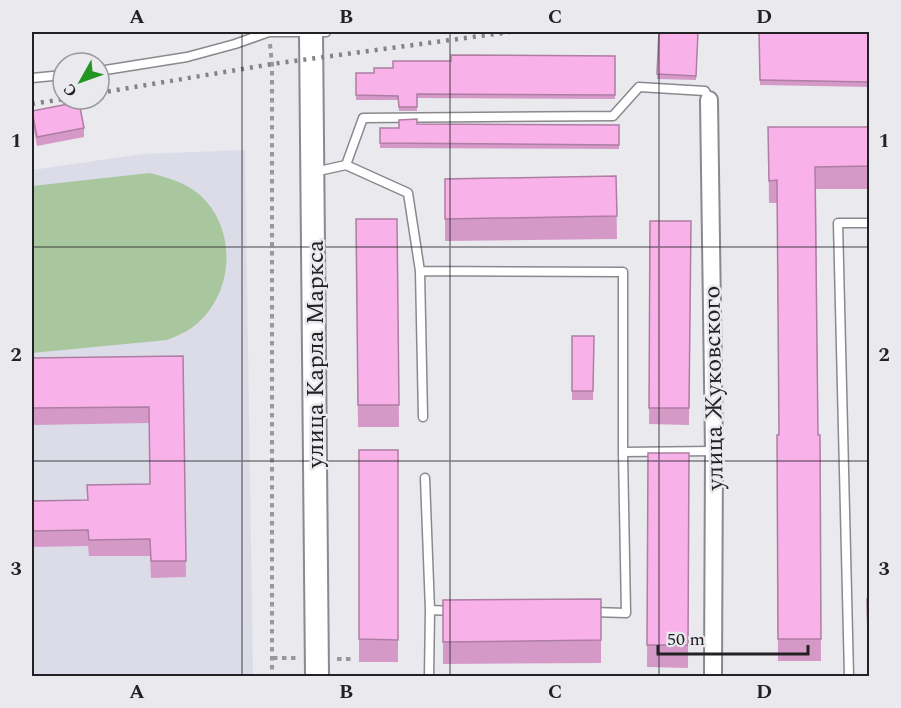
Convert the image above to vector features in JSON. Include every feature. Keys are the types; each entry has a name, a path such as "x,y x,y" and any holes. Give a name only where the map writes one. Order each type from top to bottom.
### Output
{"main road":[{"name":"улица Карла Маркса","path":"312,32 317,676"}],"street":[{"name":"улица Жуковского","path":"709,100 714,451 713,676"}],"lane":[{"path":"111,69 187,57 269,32 326,32"},
{"path":"32,78 51,76"},
{"path":"346,165 363,118 613,116 639,87 705,91 709,100"},
{"path":"313,172 346,165 408,193 420,271 423,417"},
{"path":"849,676 838,223 870,223"},
{"path":"420,271 623,272 626,612 580,612"},
{"path":"623,452 714,451"},
{"path":"425,478 430,610 429,676"},
{"path":"430,610 465,611"}],"path":[{"path":"269,32 272,64 272,676"}],"shaded area":[{"path":"245,150 253,676 32,676 32,170 143,154"}],"green space":[{"path":"150,173 176,181 200,195 220,223 227,256 221,290 213,305 195,326 167,340 32,353 32,186"}],"building":[{"path":"659,32 698,32 696,76 657,74"},
{"path":"759,32 870,32 870,82 760,80"},
{"path":"451,55 615,56 615,95 417,94 417,107 399,107 398,96 356,95 356,73 374,73 374,68 393,68 393,61 451,61"},
{"path":"51,107 51,111 81,111 84,128 37,137 32,111"},
{"path":"417,119 417,124 619,125 619,145 380,143 380,128 399,128 399,120"},
{"path":"768,127 870,127 870,166 815,167 821,639 778,639 777,180 769,181"},
{"path":"616,176 617,216 445,219 445,179"},
{"path":"356,219 397,219 399,405 358,405"},
{"path":"650,221 691,221 689,408 649,408"},
{"path":"572,336 594,336 593,391 572,391"},
{"path":"183,356 186,561 151,561 150,539 89,540 88,530 32,531 32,501 88,500 87,485 150,484 149,407 32,408 32,358"},
{"path":"359,450 398,450 398,640 359,639"},
{"path":"648,453 689,453 688,645 647,645"},
{"path":"601,599 601,640 443,642 443,600"},
{"path":"867,599 870,599 870,639 868,639"}],"railway":[{"path":"111,91 272,64 510,32"},
{"path":"32,104 51,101"}]}
